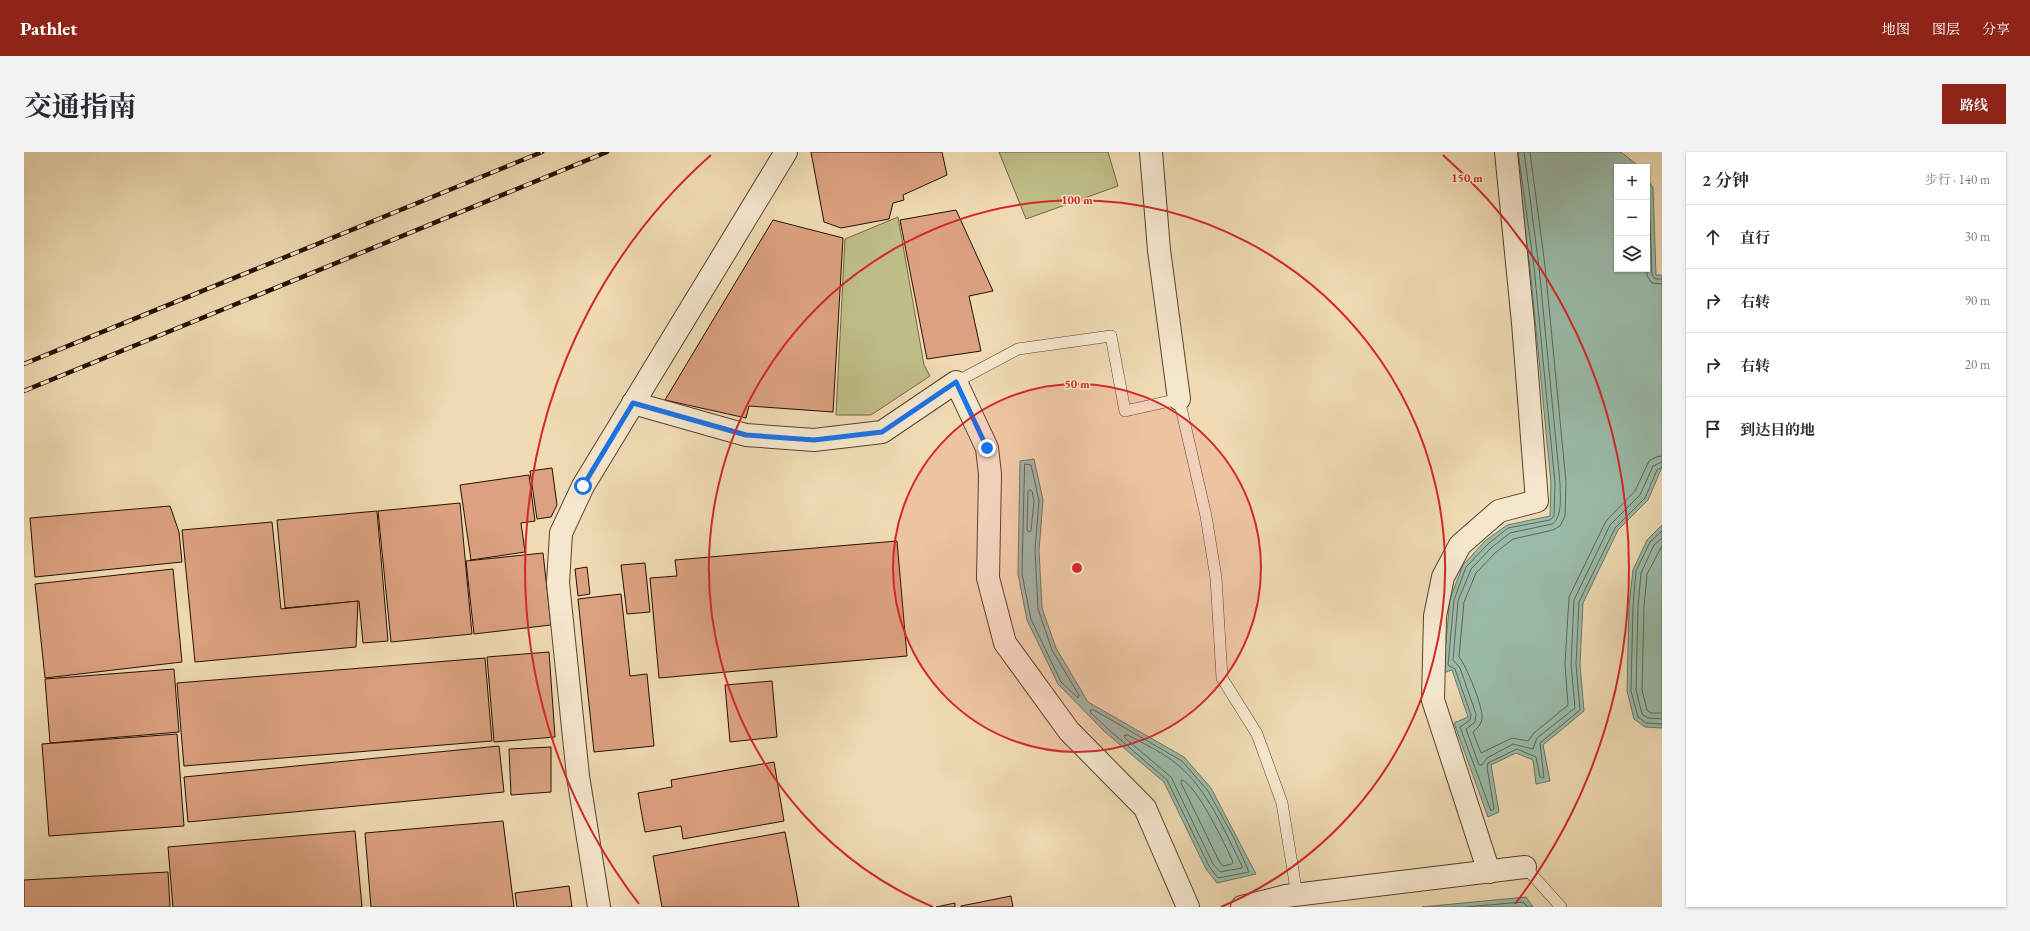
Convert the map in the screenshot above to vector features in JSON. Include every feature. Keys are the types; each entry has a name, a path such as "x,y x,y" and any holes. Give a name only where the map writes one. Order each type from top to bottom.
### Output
{"street":[{"path":"599,907 578,776 558,583 561,533 583,486 786,152"},
{"path":"1151,152 1160,250 1179,399"},
{"path":"1489,872 1433,700 1434,616 1443,577 1460,545 1499,511 1537,502 1523,323 1506,152"},
{"path":"633,403 746,435 814,440 882,432 956,382 987,448 990,474 988,578 1005,643 1069,731 1145,808 1188,907"},
{"path":"1242,907 1297,895 1525,867"}],"lane":[{"path":"956,382 1018,349 1111,336 1125,411 1179,399 1206,516 1215,570 1222,678 1257,734 1282,803 1297,895"},
{"path":"1525,867 1561,907"}],"shaded area":[{"path":"999,152 1108,152 1118,186 1026,219"},
{"path":"898,217 924,365 930,376 871,415 836,415 845,239"}],"water":[{"path":"1514,152 1621,152 1636,164 1614,164 1614,272 1650,272 1650,183 1653,188 1656,275 1662,275 1662,467 1648,500 1618,530 1583,603 1580,664 1584,711 1543,745 1550,781 1536,784 1533,760 1516,753 1491,765 1499,812 1488,817 1454,723 1468,717 1452,670 1443,673 1450,599 1463,565 1485,541 1507,525 1550,516 1551,483 1530,267"},
{"path":"1034,459 1043,500 1039,550 1042,608 1056,648 1088,702 1184,757 1211,788 1256,874 1217,883 1206,869 1164,782 1105,732 1058,684 1027,620 1018,574 1020,461"},
{"path":"1662,525 1662,728 1645,727 1634,719 1627,691 1629,606 1633,570 1647,540"},
{"path":"1526,897 1533,907 1422,907"}],"building":[{"path":"811,152 942,152 947,175 903,195 904,200 893,203 889,219 841,228 824,222"},
{"path":"956,210 993,291 969,296 981,351 927,359 900,220"},
{"path":"773,220 843,238 833,412 749,406 746,418 665,400"},
{"path":"552,468 557,505 551,517 537,519 530,471"},
{"path":"529,475 535,521 521,523 525,552 471,560 460,485"},
{"path":"460,503 472,634 391,642 378,511"},
{"path":"170,506 179,532 182,562 35,577 30,518"},
{"path":"377,511 388,641 363,643 359,601 285,608 277,520"},
{"path":"272,522 281,609 358,601 356,647 195,662 182,530"},
{"path":"897,541 907,656 659,678 650,578 677,576 675,560"},
{"path":"543,553 551,625 474,634 466,561"},
{"path":"645,563 650,612 627,614 621,565"},
{"path":"587,567 590,594 578,596 575,569"},
{"path":"173,569 182,662 45,678 35,584"},
{"path":"621,594 630,676 647,674 654,746 594,752 578,599"},
{"path":"549,652 555,737 494,742 487,657"},
{"path":"485,658 492,741 184,766 177,683"},
{"path":"174,669 179,732 50,743 45,679"},
{"path":"772,681 777,737 730,742 725,685"},
{"path":"177,734 184,826 49,836 42,744"},
{"path":"499,746 504,792 188,822 184,777"},
{"path":"551,747 551,792 511,795 509,749"},
{"path":"774,762 784,821 683,839 681,826 645,832 638,793 672,787 671,780"},
{"path":"503,821 514,907 371,907 365,833"},
{"path":"355,831 362,907 173,907 168,847"},
{"path":"785,832 799,907 662,907 653,856"},
{"path":"168,872 170,907 24,907 24,880"},
{"path":"569,886 572,907 517,907 515,893"},
{"path":"1011,896 1013,907 961,907 961,906"},
{"path":"955,903 955,907 936,907"}],"railway":[{"path":"24,364 542,152"},
{"path":"24,391 607,152"}],"route":[{"path":"583,486 633,403 746,435 814,440 882,432 956,382 987,448"}]}
